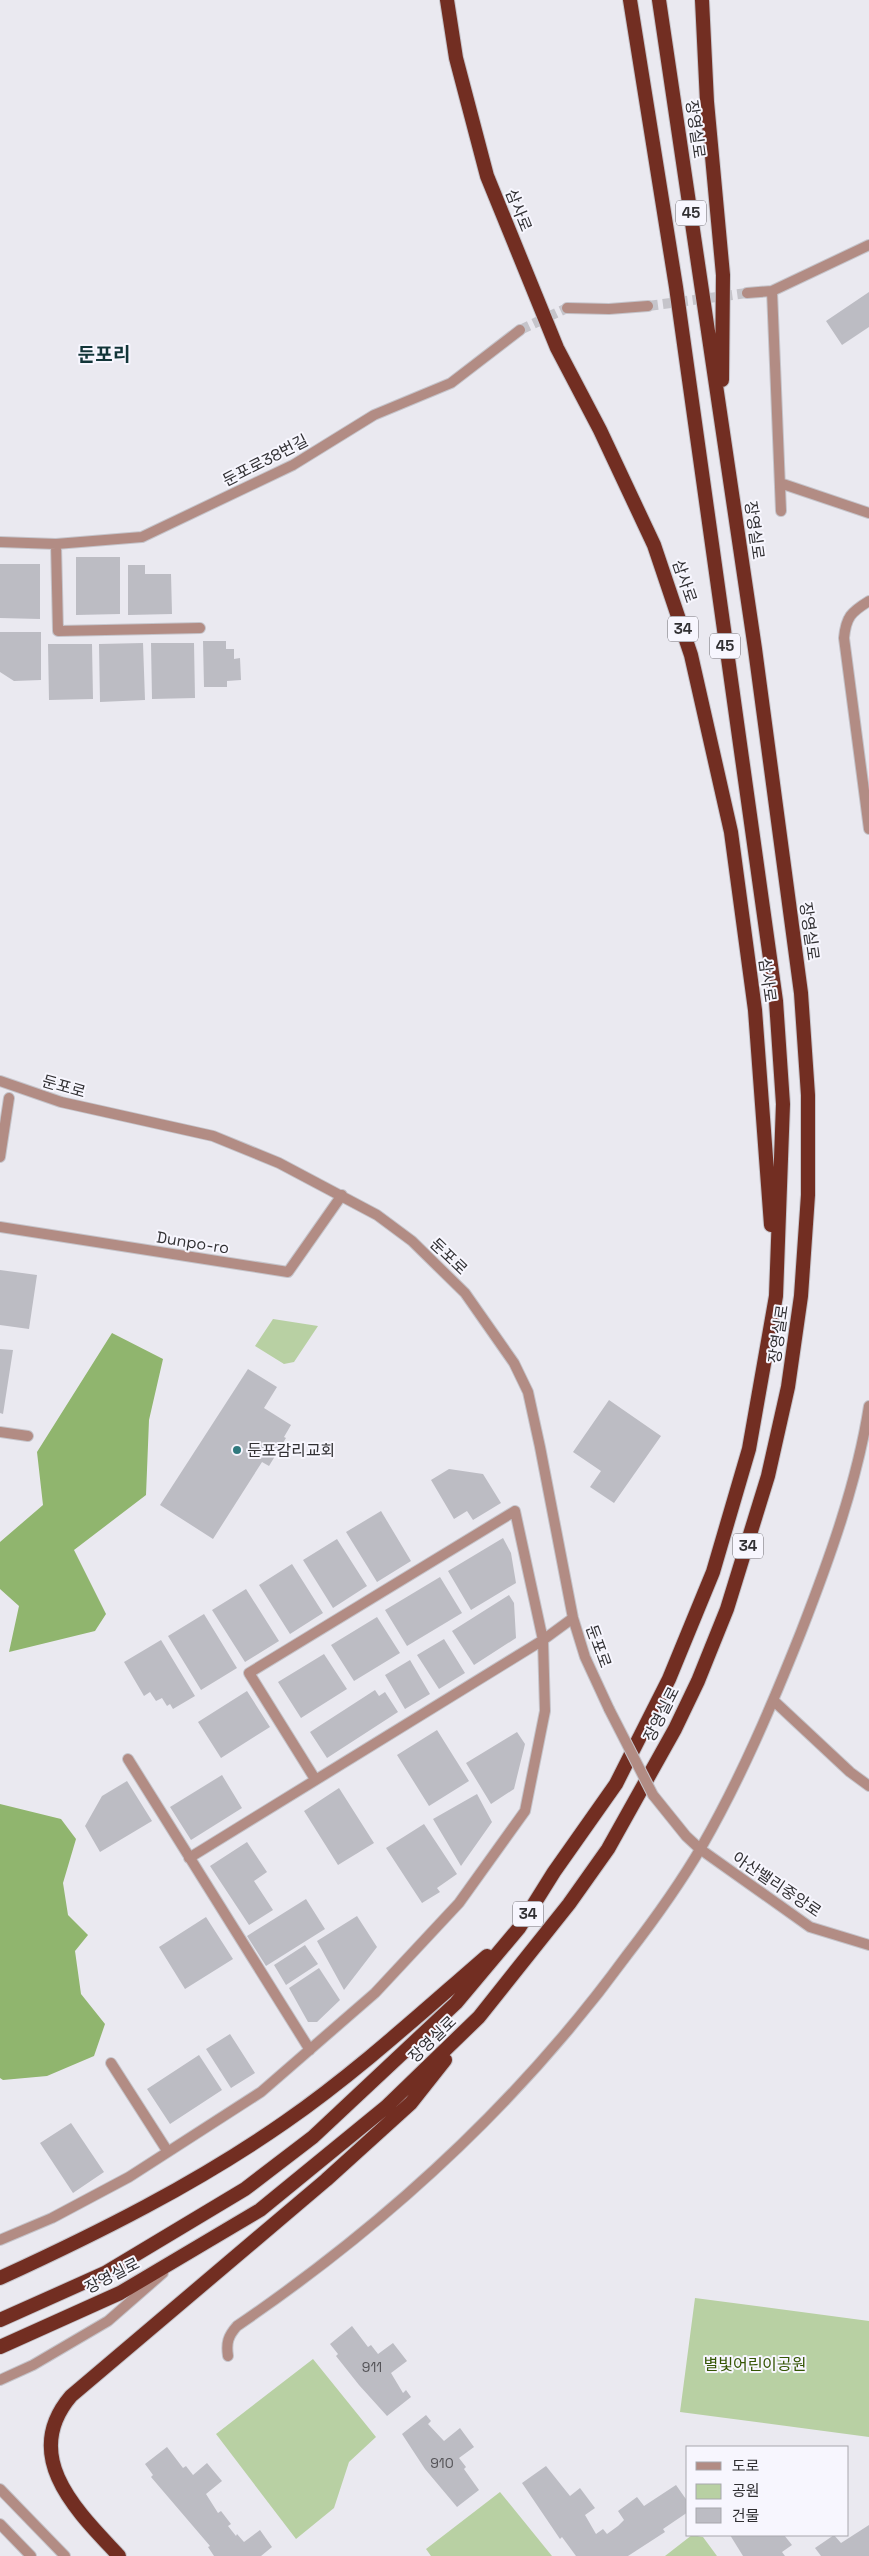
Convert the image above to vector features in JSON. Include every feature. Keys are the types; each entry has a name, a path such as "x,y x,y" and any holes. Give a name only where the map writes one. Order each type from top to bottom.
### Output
{"highway":[{"name":"삼사로","path":"447,0 456,58 487,176 557,348 600,430 654,545 691,655 731,832 753,1000 776,1296"},
{"name":"장영실로","path":"0,2320 105,2273 252,2183 313,2137 456,2003 519,1928 554,1872 616,1784 676,1661 712,1572 749,1449 776,1296 783,1104 776,1001 676,287 630,0"},
{"name":"장영실로","path":"0,2347 120,2293 260,2210 386,2107 479,2017 569,1904 608,1849 690,1697 727,1610 750,1540 768,1476 789,1378 801,1296 808,1195 807,1077 800,984 722,425 660,0"},
{"name":"34","path":"702,0 707,102 723,275 722,425"},
{"path":"0,2278 101,2229 199,2176 285,2122 366,2061 519,1928"},
{"path":"119,2556 78,2511 57,2480 52,2458 52,2439 56,2420 63,2406 71,2396 326,2180 411,2103 479,2017"}],"street":[{"path":"747,293 772,291 869,245"},
{"path":"772,291 781,511"},
{"path":"567,308 609,309 648,306"},
{"name":"둔포로38번길","path":"0,542 56,544 142,537 293,465 374,415 450,383 520,330"},
{"path":"780,483 869,513"},
{"path":"56,544 58,631 200,628"},
{"path":"869,601 857,609 846,621 844,638 869,829"},
{"name":"둔포로","path":"0,1081 61,1102 213,1136 279,1163 377,1215 412,1241 464,1293 514,1363 528,1392 573,1618 585,1657 653,1795"},
{"path":"0,1158 10,1098"},
{"name":"Dunpo-ro","path":"0,1227 288,1272 342,1196"},
{"path":"228,2356 229,2334 302,2282 385,2215 436,2170 525,2081 572,2029 670,1898 719,1815 774,1701 816,1593 846,1502 869,1406"},
{"path":"0,1432 28,1436"},
{"path":"0,2240 52,2218 129,2177 261,2092 375,1993 459,1903 525,1811 545,1711 544,1640 515,1512 250,1673 315,1780"},
{"path":"189,1858 544,1640 573,1618"},
{"path":"774,1701 850,1772 869,1786"},
{"path":"128,1759 310,2050"},
{"name":"아산밸리중앙로","path":"653,1795 686,1836 700,1849 810,1927 869,1945"},
{"path":"111,2063 168,2152"},
{"path":"0,2380 33,2364 108,2321 176,2261"},
{"path":"0,2489 65,2556"},
{"path":"0,2524 31,2556"}],"green space":[{"path":"273,1319 318,1326 294,1362 284,1364 255,1346"},
{"path":"112,1333 163,1359 149,1420 146,1495 74,1550 106,1614 95,1631 9,1652 19,1606 0,1589 0,1542 43,1505 37,1452"},
{"path":"0,1804 61,1819 76,1839 63,1883 68,1915 88,1935 75,1951 81,1994 105,2024 94,2056 47,2076 3,2080 0,2078"},
{"name":"별빛어린이공원","path":"695,2298 869,2321 869,2437 680,2412"},
{"path":"313,2359 376,2437 349,2462 334,2508 296,2539 216,2434"},
{"path":"500,2492 552,2556 431,2556 426,2549"},
{"path":"691,2536 698,2536 703,2537 717,2556 665,2556"}],"building":[{"path":"869,292 869,327 842,345 826,321"},
{"path":"76,557 120,557 120,614 76,615"},
{"path":"0,564 40,564 40,619 0,618"},
{"path":"128,565 145,565 145,574 171,574 172,614 128,615"},
{"path":"0,632 41,632 41,680 14,681 0,672"},
{"path":"203,641 226,641 226,649 234,649 234,659 240,658 241,680 227,681 227,687 204,687"},
{"path":"143,643 145,700 100,702 99,644"},
{"path":"151,643 194,643 195,698 152,699"},
{"path":"48,644 92,644 93,699 49,700"},
{"path":"0,1270 37,1275 29,1329 0,1325"},
{"path":"0,1349 13,1350 3,1414 0,1413"},
{"name":"둔포감리교회","path":"248,1369 277,1387 264,1408 291,1425 284,1437 286,1438 269,1466 262,1462 213,1539 160,1505"},
{"path":"609,1400 661,1436 614,1503 590,1487 601,1471 573,1452"},
{"path":"449,1469 483,1474 501,1503 473,1520 467,1511 454,1519 431,1480"},
{"path":"381,1511 411,1561 377,1582 346,1532"},
{"path":"503,1538 511,1553 516,1583 471,1610 448,1571"},
{"path":"337,1539 367,1586 333,1608 303,1560"},
{"path":"292,1564 323,1613 290,1634 259,1585"},
{"path":"440,1577 462,1613 407,1646 385,1610"},
{"path":"246,1589 279,1641 245,1662 212,1610"},
{"path":"509,1595 514,1603 516,1638 474,1665 452,1631"},
{"path":"204,1614 237,1668 201,1690 168,1636"},
{"path":"377,1617 400,1653 354,1681 331,1645"},
{"path":"444,1639 465,1673 439,1689 417,1655"},
{"path":"161,1640 195,1696 173,1709 170,1704 167,1706 162,1698 156,1701 150,1692 144,1696 124,1662"},
{"path":"324,1654 347,1689 301,1718 278,1682"},
{"path":"410,1660 430,1694 405,1709 385,1675"},
{"path":"375,1690 379,1696 385,1692 398,1712 327,1758 310,1732"},
{"path":"247,1691 270,1727 221,1758 198,1722"},
{"path":"437,1730 469,1781 429,1806 397,1755"},
{"path":"517,1732 525,1744 514,1789 491,1804 466,1763"},
{"path":"222,1775 242,1808 191,1840 170,1807"},
{"path":"127,1781 152,1821 100,1852 85,1826 102,1796"},
{"path":"339,1788 374,1843 338,1865 304,1811"},
{"path":"477,1794 492,1822 461,1866 433,1819"},
{"path":"424,1824 457,1874 437,1888 440,1892 422,1903 386,1848"},
{"path":"247,1842 267,1872 254,1881 273,1910 249,1925 210,1866"},
{"path":"306,1899 325,1929 266,1966 247,1936"},
{"path":"357,1916 377,1947 344,1990 317,1941"},
{"path":"206,1917 233,1959 185,1989 159,1947"},
{"path":"305,1945 318,1964 286,1985 274,1965"},
{"path":"319,1968 340,2000 317,2022 308,2022 289,1988"},
{"path":"230,2034 255,2073 231,2088 206,2049"},
{"path":"199,2055 222,2090 170,2124 147,2089"},
{"path":"71,2123 104,2172 73,2193 40,2143"},
{"path":"352,2326 368,2347 371,2345 378,2354 393,2343 407,2361 391,2373 403,2393 406,2390 411,2397 387,2416 336,2356 338,2354 330,2344"},
{"path":"426,2415 431,2421 428,2424 444,2441 460,2428 474,2447 459,2458 466,2467 464,2469 479,2490 457,2507 425,2469 402,2434"},
{"path":"167,2447 183,2468 186,2466 193,2475 207,2463 222,2481 206,2494 218,2513 221,2511 231,2524 228,2526 236,2536 237,2534 244,2542 260,2530 272,2547 261,2556 214,2556 208,2547 210,2546 151,2477 153,2475 145,2464"},
{"path":"546,2466 570,2496 580,2488 595,2508 585,2515 596,2534 603,2529 607,2534 618,2526 624,2520 618,2511 637,2497 644,2506 676,2485 686,2499 686,2513 663,2529 665,2532 628,2556 576,2556 562,2537 560,2539 522,2483"},
{"path":"869,2525 869,2556 821,2556 815,2548 833,2536 841,2543"},
{"path":"731,2536 785,2536 792,2545 782,2552 785,2556 743,2556"}],"tunnel":[{"path":"648,306 747,293"},
{"path":"520,330 567,308"}],"place":[{"name":"둔포감리교회","path":"237,1450"}],"district":[{"name":"둔포리","path":"104,354"}]}
